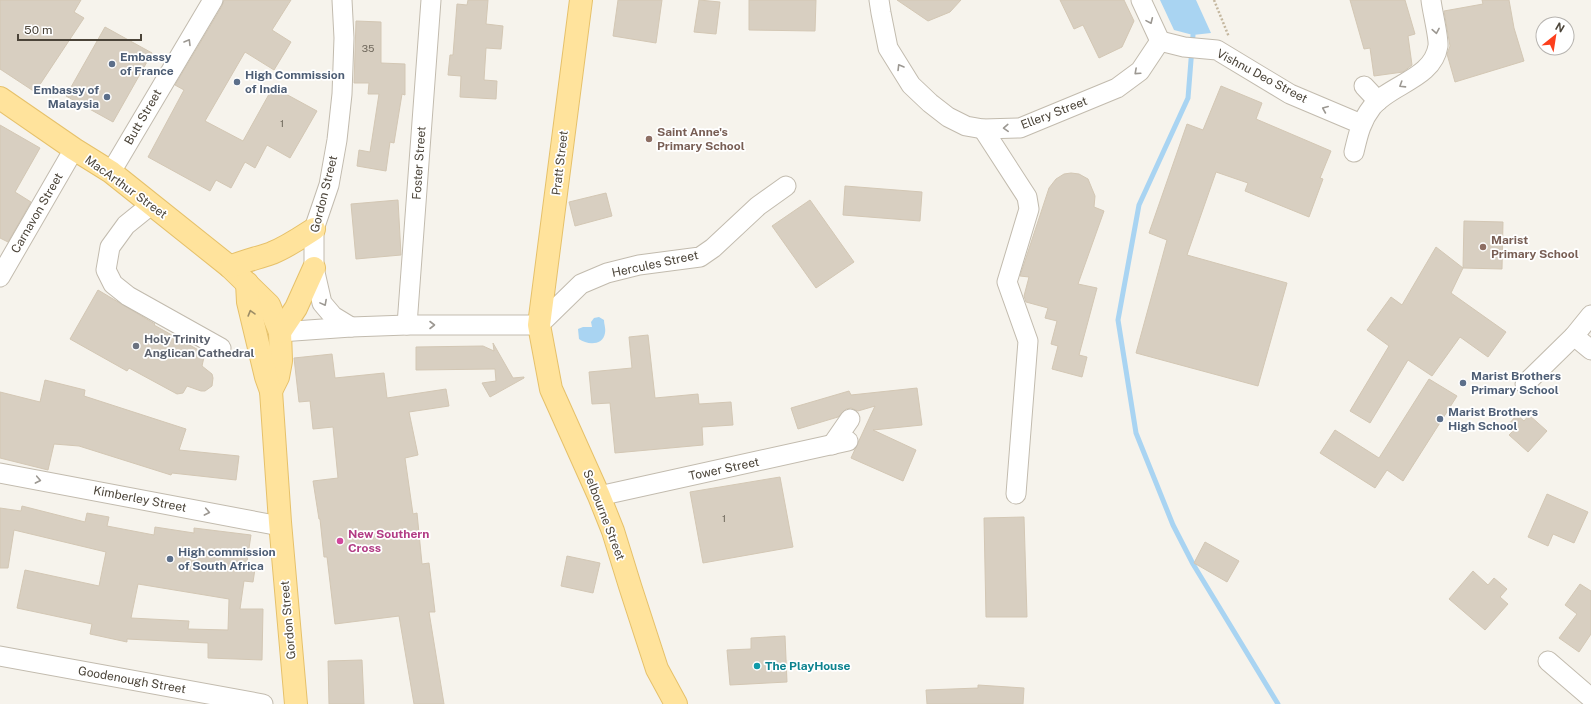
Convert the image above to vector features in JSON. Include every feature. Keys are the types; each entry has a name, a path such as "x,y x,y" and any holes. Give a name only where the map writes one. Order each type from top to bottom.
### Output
{"main road":[{"name":"Pratt Street","path":"539,325 581,0"},
{"name":"MacArthur Street","path":"0,98 74,149 111,172 230,267 269,305 280,332 281,361 278,377 271,391"},
{"path":"230,267 251,258 273,252 293,243 314,229"},
{"path":"280,332 296,308 314,268"},
{"path":"247,283 248,302 266,377 271,391"},
{"name":"Selbourne Street","path":"539,325 551,389 613,531 657,669 676,704"},
{"name":"Gordon Street","path":"271,391 280,526 296,704"}],"street":[{"name":"Butt Street","path":"111,172 213,0"},
{"name":"Gordon Street","path":"342,0 344,38 342,94 337,140 329,185 314,229 314,268 322,303 333,316 351,327"},
{"name":"Foster Street","path":"407,325 432,0"},
{"name":"Ellery Street","path":"879,0 888,48 911,85 948,117 966,126 983,129 1020,128 1117,88 1140,71 1160,41"},
{"path":"1141,0 1160,41"},
{"path":"1354,152 1361,124 1373,106 1378,101 1420,73 1433,61 1438,45 1431,0"},
{"name":"Vishnu Deo Street","path":"1160,41 1184,47 1217,50 1290,94 1361,124"},
{"path":"1364,86 1378,101"},
{"path":"983,129 1027,197 1029,209 1007,282 1028,341 1016,494"},
{"name":"Carnavon Street","path":"0,277 74,149"},
{"name":"Hercules Street","path":"539,325 581,284 607,274 639,265 700,257 713,248 758,206 786,186"},
{"path":"152,204 126,225 110,247 106,270 113,284 128,296 220,348"},
{"path":"1525,384 1574,336 1591,315"},
{"path":"280,332 407,325 539,325"},
{"path":"1574,336 1591,350"},
{"name":"Tower Street","path":"599,496 772,450 840,443 850,419"},
{"name":"Kimberley Street","path":"0,473 280,526"},
{"name":"Goodenough Street","path":"0,656 264,704"},
{"path":"1548,661 1591,698"}],"path":[{"path":"1214,0 1240,64"}],"water":[{"path":"1160,0 1196,0 1211,33 1193,35 1174,30"},
{"path":"599,317 604,320 604,337 598,342 594,343 579,339 578,329 583,327 592,327 591,322 594,318"}],"building":[{"path":"0,0 81,0 74,12 84,18 35,92 0,69"},
{"path":"224,0 291,0 272,30 291,42 274,70 245,52 205,121 243,141 273,87 317,111 290,158 267,145 255,168 245,162 231,188 216,180 210,191 148,157 184,90 175,85 222,6"},
{"path":"468,0 488,0 486,24 503,26 501,49 486,48 484,80 497,81 496,99 460,97 461,76 448,75 450,55 453,55 457,4 467,5"},
{"path":"618,0 662,0 656,43 613,36"},
{"path":"699,0 720,2 716,34 694,32"},
{"path":"749,0 816,0 815,31 749,30"},
{"path":"897,0 961,0 950,12 928,21"},
{"path":"1060,0 1124,0 1134,21 1122,47 1099,58 1083,25 1074,29"},
{"path":"1350,0 1405,0 1415,34 1408,36 1412,65 1403,72 1374,76 1370,48 1364,49"},
{"path":"1482,0 1509,0 1514,28 1524,61 1455,82 1447,54 1450,46 1444,11 1483,4"},
{"path":"356,21 381,22 381,63 405,64 405,95 402,94 394,143 390,142 386,171 357,166 359,150 370,152 379,94 368,94 369,83 354,83"},
{"path":"105,27 152,53 113,122 66,96"},
{"path":"1221,86 1262,103 1256,119 1331,151 1320,178 1323,179 1309,217 1245,191 1248,183 1216,172 1187,255 1287,283 1258,386 1136,353 1167,240 1149,233 1187,124 1203,130"},
{"path":"0,125 40,148 15,192 31,202 8,242 0,238"},
{"path":"1064,174 1079,174 1088,179 1095,196 1094,207 1104,211 1078,284 1097,288 1079,355 1087,357 1082,377 1052,369 1058,346 1051,344 1057,321 1045,318 1048,308 1026,302 1024,296 1029,277 1020,276 1049,188 1056,179"},
{"path":"845,186 922,192 920,221 843,215"},
{"path":"606,193 612,216 575,226 569,202"},
{"path":"398,200 401,255 356,259 351,204"},
{"path":"810,200 854,262 816,288 772,226"},
{"path":"1464,221 1503,222 1502,269 1463,268"},
{"path":"1436,247 1463,268 1451,293 1506,332 1488,357 1460,337 1432,376 1408,360 1370,423 1350,411 1389,346 1367,330 1391,297 1402,305"},
{"name":"Holy Trinity Anglican Cathedral","path":"98,290 155,324 154,325 202,352 204,357 202,366 212,374 212,386 205,391 201,391 187,386 183,393 177,394 129,368 127,371 70,339"},
{"path":"648,335 655,398 698,394 699,404 731,402 733,425 702,427 703,445 615,453 610,403 592,404 589,372 632,368 629,337"},
{"path":"493,343 513,378 524,378 490,397 482,383 496,381 495,369 416,370 416,347 483,346 494,351"},
{"path":"332,354 335,378 384,373 387,398 446,389 449,406 409,412 418,455 405,458 413,514 417,513 422,564 429,563 435,612 429,612 444,704 414,704 399,616 335,624 327,557 324,557 320,519 313,481 338,478 333,427 313,429 310,401 299,402 294,358"},
{"path":"1429,379 1457,396 1403,481 1387,470 1375,488 1320,453 1335,430 1379,458"},
{"path":"45,380 85,390 84,396 186,429 179,450 239,456 236,480 172,473 171,475 79,446 54,444 48,470 0,458 0,392 40,402"},
{"path":"917,388 922,425 873,430 916,450 903,481 851,458 875,406 858,411 851,408 846,409 838,417 798,429 791,408 849,391 851,395"},
{"path":"1517,415 1524,421 1529,415 1547,431 1528,452 1509,435 1513,431 1507,426"},
{"path":"780,477 793,547 703,563 690,492"},
{"path":"1547,494 1588,512 1574,543 1553,534 1548,546 1528,537"},
{"path":"22,506 85,522 87,513 109,517 107,526 154,535 155,527 194,533 194,528 251,535 246,568 255,569 253,582 244,581 240,609 263,609 262,660 208,658 208,643 127,639 127,642 90,634 92,624 17,608 25,570 99,586 106,552 14,530 8,568 0,568 0,508 21,511","holes":["138,584 229,599 228,630 188,629 189,621 131,618"]},
{"path":"1024,517 1027,617 986,617 984,518"},
{"path":"1205,542 1239,561 1227,582 1194,563"},
{"path":"567,556 600,563 593,593 561,586"},
{"path":"1473,571 1488,585 1494,578 1507,589 1500,597 1508,604 1485,630 1449,599"},
{"path":"1580,584 1591,591 1591,634 1579,652 1559,638 1577,614 1565,605"},
{"name":"The PlayHouse","path":"785,636 787,682 730,685 727,650 751,649 751,638"},
{"path":"362,660 364,704 329,704 328,661"},
{"path":"978,685 1024,688 1023,704 927,704 926,690 978,688"}],"waterway":[{"path":"1193,35 1188,98 1139,205 1118,320 1136,433 1173,525 1193,564 1278,704"}],"place":[{"name":"Embassy of France","path":"112,64"},
{"name":"High Commission of India","path":"237,82"},
{"name":"Embassy of Malaysia","path":"107,97"},
{"name":"Saint Anne's Primary School","path":"649,139"},
{"name":"Marist Primary School","path":"1483,247"},
{"name":"Holy Trinity Anglican Cathedral","path":"136,346"},
{"name":"Marist Brothers Primary School","path":"1463,383"},
{"name":"Marist Brothers High School","path":"1440,419"},
{"name":"New Southern Cross","path":"340,541"},
{"name":"High commission of South Africa","path":"170,559"},
{"name":"The PlayHouse","path":"757,666"}]}
